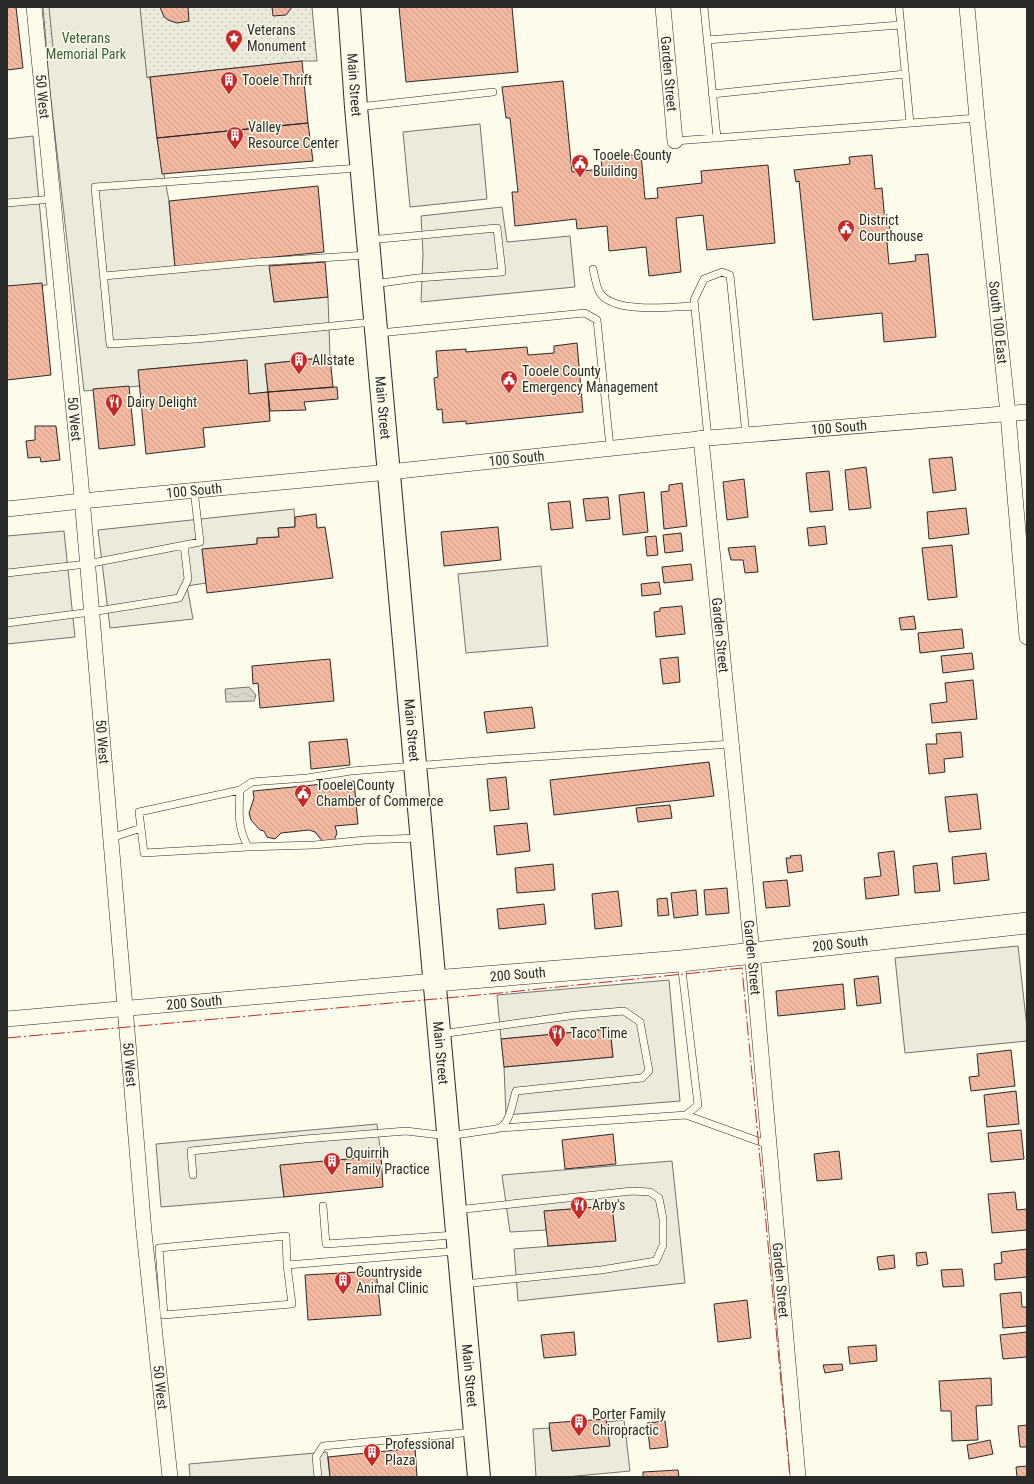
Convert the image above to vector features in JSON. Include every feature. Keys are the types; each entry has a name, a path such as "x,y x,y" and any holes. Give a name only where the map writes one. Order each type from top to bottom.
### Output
{"highway":[{"name":"Main Street","path":"349,7 368,248 479,1477"}],"street":[{"name":"50 West","path":"34,7 82,501 144,1232 170,1477"},
{"name":"Garden Street","path":"663,7 675,141"},
{"name":"South 100 East","path":"967,7 1008,414 1027,638"},
{"name":"100 South","path":"7,509 389,472 610,447 1027,412"},
{"name":"Garden Street","path":"705,438 798,1477"},
{"name":"200 South","path":"7,1019 124,1010 434,981 681,961 1027,923"}],"lane":[{"path":"704,7 717,138"},
{"path":"898,7 910,123"},
{"path":"707,40 900,25"},
{"path":"712,94 905,74"},
{"path":"356,108 493,92"},
{"path":"675,141 977,118"},
{"path":"362,168 95,187 110,344 585,313 597,320 610,447"},
{"path":"7,203 53,200"},
{"path":"104,276 257,262 368,248 498,228 502,272 417,278 372,284"},
{"path":"593,269 600,293 612,303 626,307 695,306"},
{"path":"705,438 694,300 704,279 722,272 730,275 746,435"},
{"path":"7,573 87,564 200,542 194,490"},
{"path":"7,623 179,598 188,579 184,545"},
{"path":"422,838 144,853 139,812 240,790 252,782 307,778 351,771 489,760 732,744"},
{"path":"240,790 239,813 241,833 248,847"},
{"path":"111,838 142,828"},
{"path":"681,961 698,1105 686,1115"},
{"path":"439,1034 576,1015 624,1011 640,1022 649,1071 642,1078 516,1091 507,1121 500,1128"},
{"path":"192,1175 191,1151 305,1139 406,1131 448,1136 500,1128 686,1115 769,1145"},
{"path":"455,1210 632,1191 650,1192 659,1198 663,1219 663,1245 656,1260 601,1270 462,1284"},
{"path":"323,1206 326,1244 458,1243"},
{"path":"286,1236 287,1265 292,1304 164,1315 159,1248 286,1236"},
{"path":"287,1265 420,1253 458,1243"},
{"path":"318,1477 316,1458 323,1446 475,1432"}],"green space":[{"name":"Veterans Memorial Park","path":"43,7 312,7 317,61 302,61 150,77 50,91"},
{"path":"480,124 487,199 410,207 403,132"}],"shaded area":[{"path":"49,7 140,7 147,78 150,77 157,138 169,201 175,266 269,258 274,302 328,297 330,357 265,364 268,392 249,394 246,360 139,370 140,386 84,391 50,91 47,57 52,60 54,58"},
{"path":"33,136 47,285 7,289 7,139"},
{"path":"502,207 507,242 570,236 575,287 421,302 423,254 421,216"},
{"path":"294,509 295,527 278,528 279,537 257,538 257,544 203,550 206,583 187,586 193,619 110,628 98,530"},
{"path":"64,531 75,637 7,644 7,536"},
{"path":"541,566 548,646 466,653 458,574"},
{"path":"1018,946 1027,1028 1027,1041 905,1053 895,958"},
{"path":"669,980 680,1101 506,1115 504,1067 613,1057 610,1029 501,1039 497,995"},
{"path":"377,1124 381,1156 280,1166 284,1197 161,1207 156,1144"},
{"path":"672,1161 685,1283 518,1301 514,1249 615,1241 612,1206 545,1211 546,1230 510,1232 502,1175"},
{"path":"624,1420 630,1471 566,1477 536,1477 533,1429 549,1428 552,1451 609,1446 607,1422"},
{"path":"327,1452 330,1477 190,1477 189,1464"}],"water":[{"path":"249,687 256,695 254,701 226,702 225,689"}],"building":[{"path":"7,7 16,7 23,68 7,70"},
{"path":"160,7 188,7 189,21 177,23 168,20 164,17"},
{"path":"272,7 292,7 286,15 273,16"},
{"path":"399,7 512,7 518,72 406,82"},
{"name":"Tooele Thrift","path":"302,61 308,123 157,138 150,77"},
{"name":"Tooele County Building","path":"563,81 572,172 602,169 601,158 641,154 645,199 658,198 657,188 702,183 701,171 768,165 775,243 707,250 703,215 676,218 681,272 649,276 646,247 609,251 607,226 577,229 576,219 515,226 512,192 518,192 510,118 506,118 502,87"},
{"name":"Valley Resource Center","path":"308,123 313,161 162,174 157,138"},
{"name":"District Courthouse","path":"872,155 875,189 882,188 885,222 889,221 890,231 886,231 889,264 916,261 915,255 928,254 936,337 884,342 882,313 813,320 799,181 796,182 794,170 850,164 849,157"},
{"path":"318,186 324,252 175,267 169,201"},
{"path":"325,262 328,297 274,302 269,266"},
{"path":"42,283 51,375 7,380 7,286"},
{"name":"Tooele County Emergency Management","path":"577,343 583,412 466,424 466,421 443,423 442,409 437,410 434,378 438,377 436,351 466,349 466,352 527,347 528,355 554,353 554,346"},
{"name":"Allstate","path":"330,357 333,387 268,392 265,364"},
{"path":"247,360 249,394 268,392 270,421 203,428 205,447 146,454 138,370"},
{"name":"Dairy Delight","path":"129,386 135,445 99,449 93,389"},
{"path":"337,387 338,399 304,402 306,410 270,411 268,392"},
{"path":"35,426 56,426 60,460 41,462 40,457 28,458 26,441 35,440"},
{"path":"952,457 956,490 933,493 929,459"},
{"path":"866,467 871,508 849,510 845,470"},
{"path":"829,471 833,510 810,512 806,473"},
{"path":"744,479 748,517 727,520 723,482"},
{"path":"682,483 687,526 664,529 661,492 669,491 669,485"},
{"path":"644,492 648,532 623,535 619,495"},
{"path":"608,497 610,519 586,521 583,499"},
{"path":"570,501 573,528 551,530 548,503"},
{"path":"966,508 969,534 929,539 927,512"},
{"path":"316,514 317,528 325,527 333,578 207,593 202,549 257,544 257,538 279,537 278,528 295,527 295,517"},
{"path":"825,526 827,544 809,546 807,528"},
{"path":"498,527 501,560 444,566 441,532"},
{"path":"681,533 683,551 665,553 663,535"},
{"path":"656,536 658,555 647,556 645,537"},
{"path":"952,545 957,597 928,600 922,548"},
{"path":"755,546 758,572 745,573 743,560 731,560 728,548"},
{"path":"691,564 693,580 664,583 662,567"},
{"path":"659,582 661,594 642,596 641,584"},
{"path":"682,606 685,634 656,637 654,612 660,611 660,608"},
{"path":"914,616 916,629 901,630 899,618"},
{"path":"962,629 964,648 920,653 918,633"},
{"path":"972,653 974,669 943,673 941,656"},
{"path":"678,657 680,682 663,684 660,659"},
{"path":"330,659 334,701 260,708 258,683 253,684 252,666"},
{"path":"973,680 977,719 932,723 930,704 947,702 945,683"},
{"path":"532,707 535,728 487,733 484,712"},
{"path":"961,732 963,757 944,759 945,772 929,774 926,744 937,744 936,734"},
{"path":"347,739 350,765 311,769 309,742"},
{"path":"709,762 714,796 554,815 550,780"},
{"path":"506,777 509,809 490,811 487,779"},
{"name":"Tooele County Chamber of Commerce","path":"354,781 358,824 335,826 337,833 334,841 324,843 315,832 309,830 281,833 275,839 267,837 264,831 260,830 251,820 249,813 254,798 253,791"},
{"path":"977,794 981,829 949,832 945,797"},
{"path":"670,805 672,818 638,822 636,808"},
{"path":"527,823 530,851 497,855 494,826"},
{"path":"894,851 899,895 866,899 864,878 881,876 878,853"},
{"path":"986,853 989,880 954,884 952,857"},
{"path":"801,855 803,871 788,873 786,858"},
{"path":"937,863 940,891 915,893 913,866"},
{"path":"553,864 555,890 517,893 515,868"},
{"path":"787,880 790,906 766,908 763,882"},
{"path":"727,888 729,913 706,915 704,890"},
{"path":"696,890 698,915 674,918 671,893"},
{"path":"618,891 622,926 595,929 592,894"},
{"path":"667,898 669,915 658,916 657,899"},
{"path":"544,904 546,924 499,929 497,909"},
{"path":"878,976 881,1003 857,1006 854,979"},
{"path":"843,984 845,1009 778,1016 776,991"},
{"name":"Taco Time","path":"610,1029 613,1057 504,1067 501,1039"},
{"path":"1011,1050 1015,1086 971,1091 969,1077 979,1076 977,1054"},
{"path":"1016,1091 1019,1124 987,1127 984,1095"},
{"path":"1021,1130 1024,1159 991,1162 988,1133"},
{"path":"613,1134 616,1164 565,1169 562,1140"},
{"path":"839,1151 842,1179 817,1181 814,1154"},
{"name":"Oquirrih Family Practice","path":"381,1156 383,1187 284,1197 280,1165"},
{"path":"1015,1192 1017,1210 1027,1209 1027,1230 992,1233 988,1194"},
{"name":"Arby's","path":"612,1206 616,1241 548,1246 544,1211"},
{"path":"1027,1249 1027,1277 995,1280 994,1264 1002,1263 1001,1252"},
{"path":"926,1252 928,1264 917,1266 916,1253"},
{"path":"894,1255 895,1268 879,1270 877,1257"},
{"path":"962,1269 964,1286 943,1287 941,1270"},
{"name":"Countryside Animal Clinic","path":"376,1271 381,1315 308,1320 305,1275"},
{"path":"1021,1292 1022,1307 1027,1307 1027,1326 1003,1328 1000,1294"},
{"path":"747,1300 751,1338 718,1342 714,1304"},
{"path":"574,1332 576,1355 544,1358 541,1335"},
{"path":"1027,1332 1027,1357 1003,1359 1000,1335"},
{"path":"876,1345 877,1361 850,1364 848,1347"},
{"path":"842,1364 843,1370 825,1373 823,1365"},
{"path":"991,1378 992,1405 976,1406 978,1440 952,1441 951,1411 941,1411 939,1381"},
{"name":"Porter Family Chiropractic","path":"606,1419 610,1446 552,1451 549,1423"},
{"path":"665,1421 668,1447 650,1449 647,1423"},
{"path":"1027,1425 1027,1447 1020,1447 1018,1426"},
{"path":"990,1440 993,1454 969,1459 967,1445"},
{"name":"Professional Plaza","path":"415,1448 417,1477 330,1477 328,1457"},
{"path":"1027,1466 1027,1477 1017,1477 1016,1467"},
{"path":"678,1470 679,1477 643,1477 643,1472"}],"power":[{"path":"7,1038 490,994 742,968 790,1477"}],"place":[{"name":"Veterans Monument","path":"234,53"},
{"name":"Tooele Thrift","path":"229,95"},
{"name":"Valley Resource Center","path":"235,150"},
{"name":"Tooele County Building","path":"580,178"},
{"name":"District Courthouse","path":"846,243"},
{"name":"Allstate","path":"299,375"},
{"name":"Tooele County Emergency Management","path":"509,394"},
{"name":"Dairy Delight","path":"114,417"},
{"name":"Tooele County Chamber of Commerce","path":"303,808"},
{"name":"Taco Time","path":"557,1048"},
{"name":"Oquirrih Family Practice","path":"332,1176"},
{"name":"Arby's","path":"579,1220"},
{"name":"Countryside Animal Clinic","path":"343,1295"},
{"name":"Porter Family Chiropractic","path":"579,1437"},
{"name":"Professional Plaza","path":"372,1467"}]}
